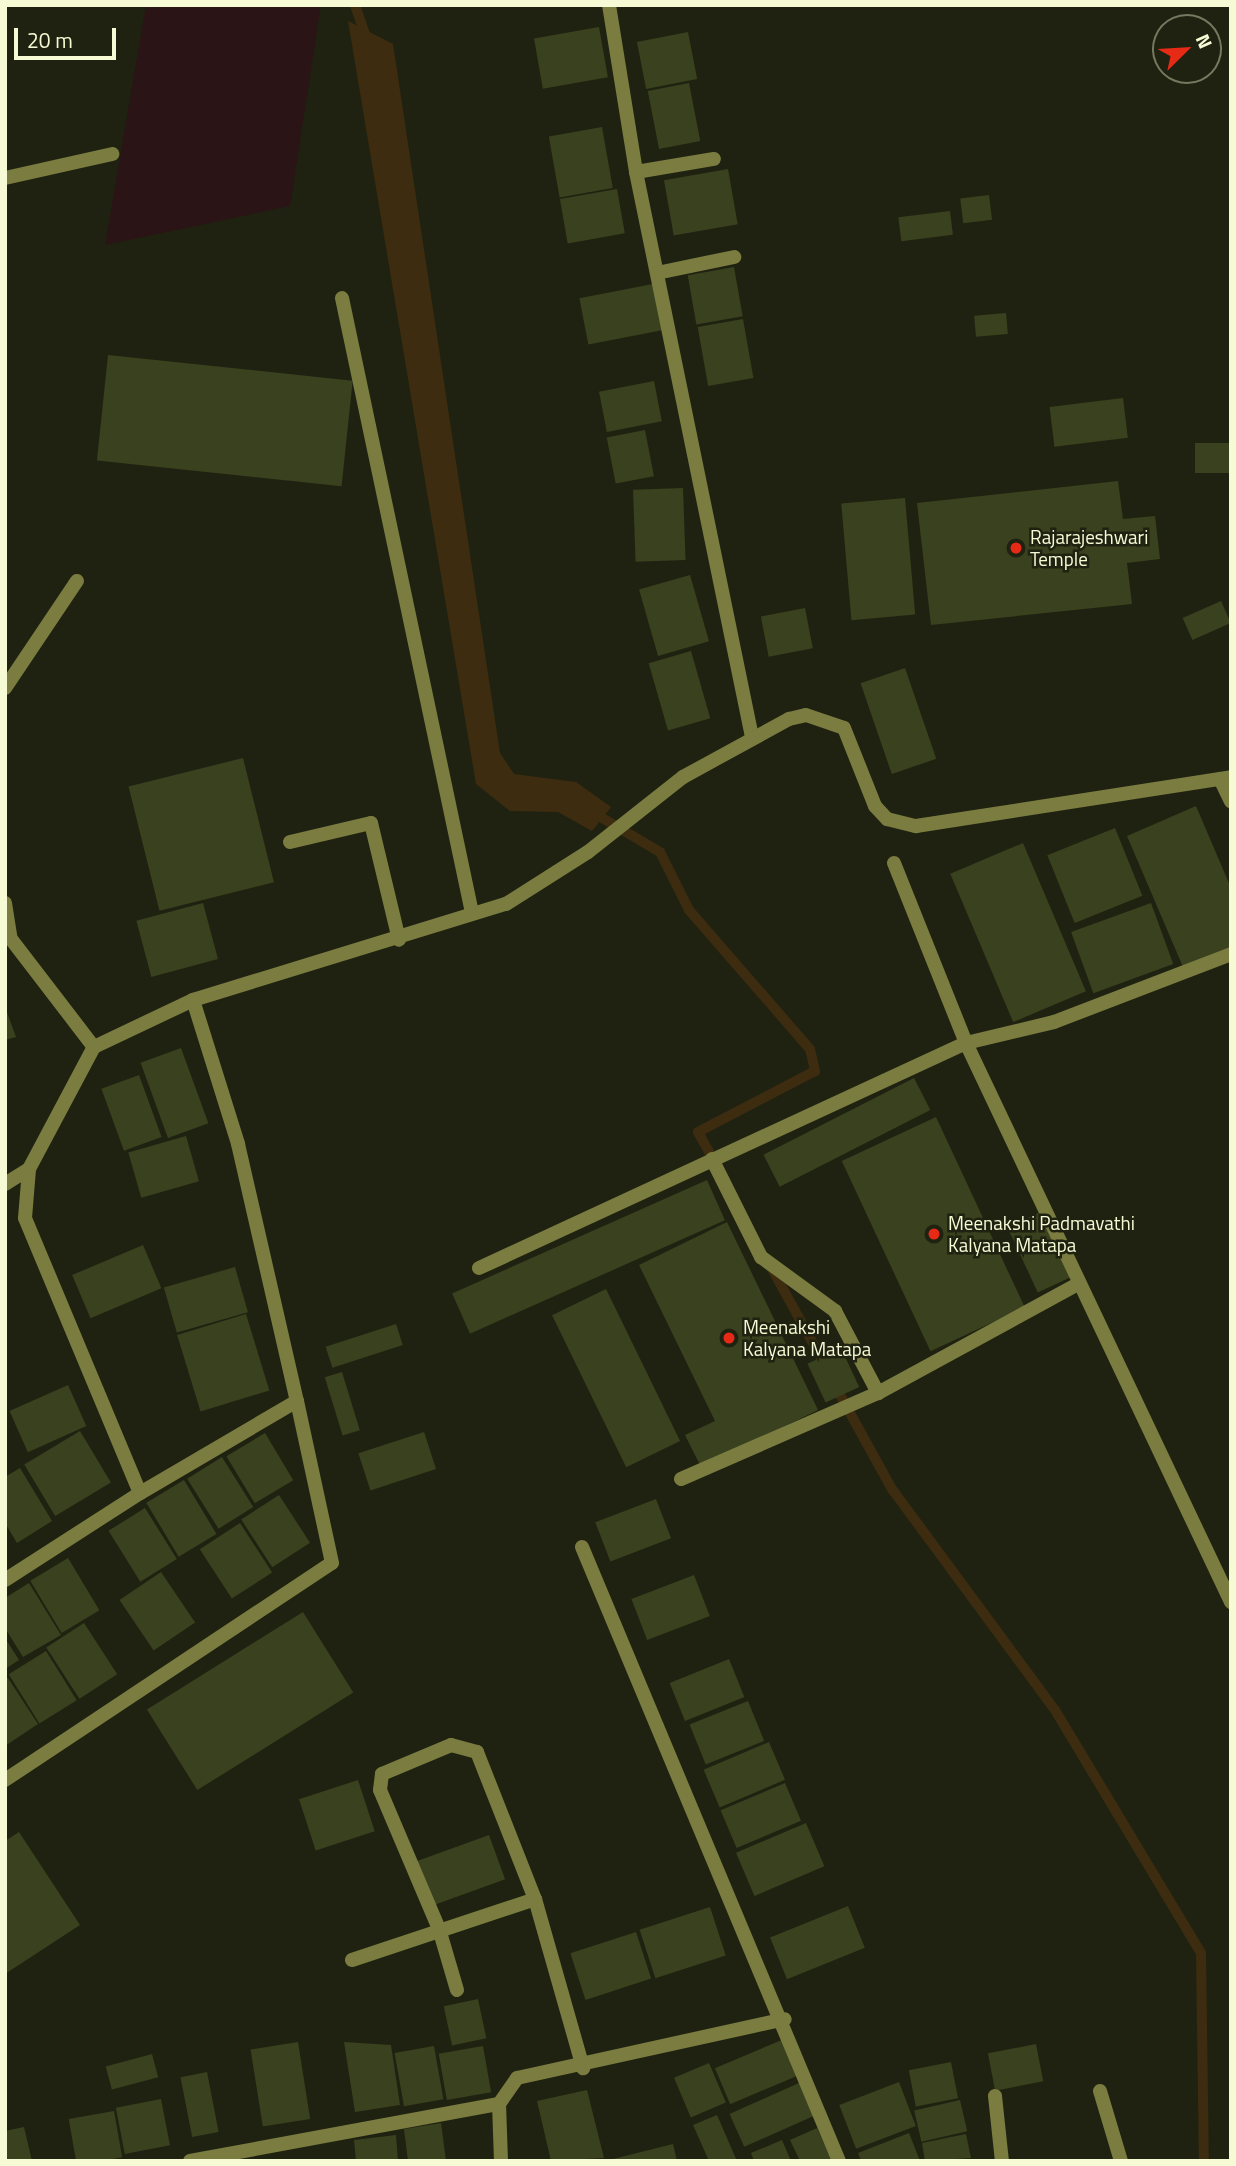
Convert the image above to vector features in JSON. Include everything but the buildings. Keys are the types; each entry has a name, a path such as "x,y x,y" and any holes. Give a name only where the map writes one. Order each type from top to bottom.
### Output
{"street":[{"path":"609,5 636,172 752,737"},
{"path":"5,178 112,154"},
{"path":"636,172 714,159"},
{"path":"657,273 734,257"},
{"path":"342,298 472,913"},
{"path":"5,688 78,581"},
{"path":"140,1493 25,1217 29,1169 94,1047 193,1000 400,940 472,913 506,904 610,836 683,777 752,737 806,715 844,728 875,806 887,819 916,826 1226,778 1231,802"},
{"path":"289,842 371,823 400,940"},
{"path":"894,863 966,1043 1231,1602"},
{"path":"5,903 8,939 94,1047"},
{"path":"479,1268 966,1043 1054,1022 1231,954"},
{"path":"5,1780 332,1563 238,1144 193,1000"},
{"path":"712,1159 761,1257 835,1311 878,1393"},
{"path":"5,1184 29,1169"},
{"path":"681,1479 878,1393 1078,1284"},
{"path":"5,1580 140,1493 297,1401"},
{"path":"583,1547 785,2019 839,2161"},
{"path":"457,1990 439,1928 380,1790 382,1774 450,1745 477,1752 535,1899 583,2068"},
{"path":"352,1960 439,1928 535,1899"},
{"path":"501,2161 499,2104 517,2078 583,2068 785,2019"},
{"path":"1100,2091 1121,2161"},
{"path":"995,2096 1002,2161"},
{"path":"190,2161 499,2104"}],"shaded area":[{"path":"146,5 321,5 290,206 105,245"},
{"path":"348,21 393,44 500,753 514,774 576,782 611,807 592,831 558,812 510,811 476,784"}],"waterway":[{"path":"355,5 368,42"},
{"path":"592,812 660,852 689,910 810,1049 815,1071 698,1132 715,1163"},
{"path":"771,1267 827,1369"},
{"path":"834,1384 892,1489 1055,1710 1201,1953 1204,2161"}],"place":[{"name":"Rajarajeshwari Temple","path":"1016,548"},
{"name":"Meenakshi Padmavathi Kalyana Matapa","path":"934,1234"},
{"name":"Meenakshi Kalyana Matapa","path":"729,1338"}]}
